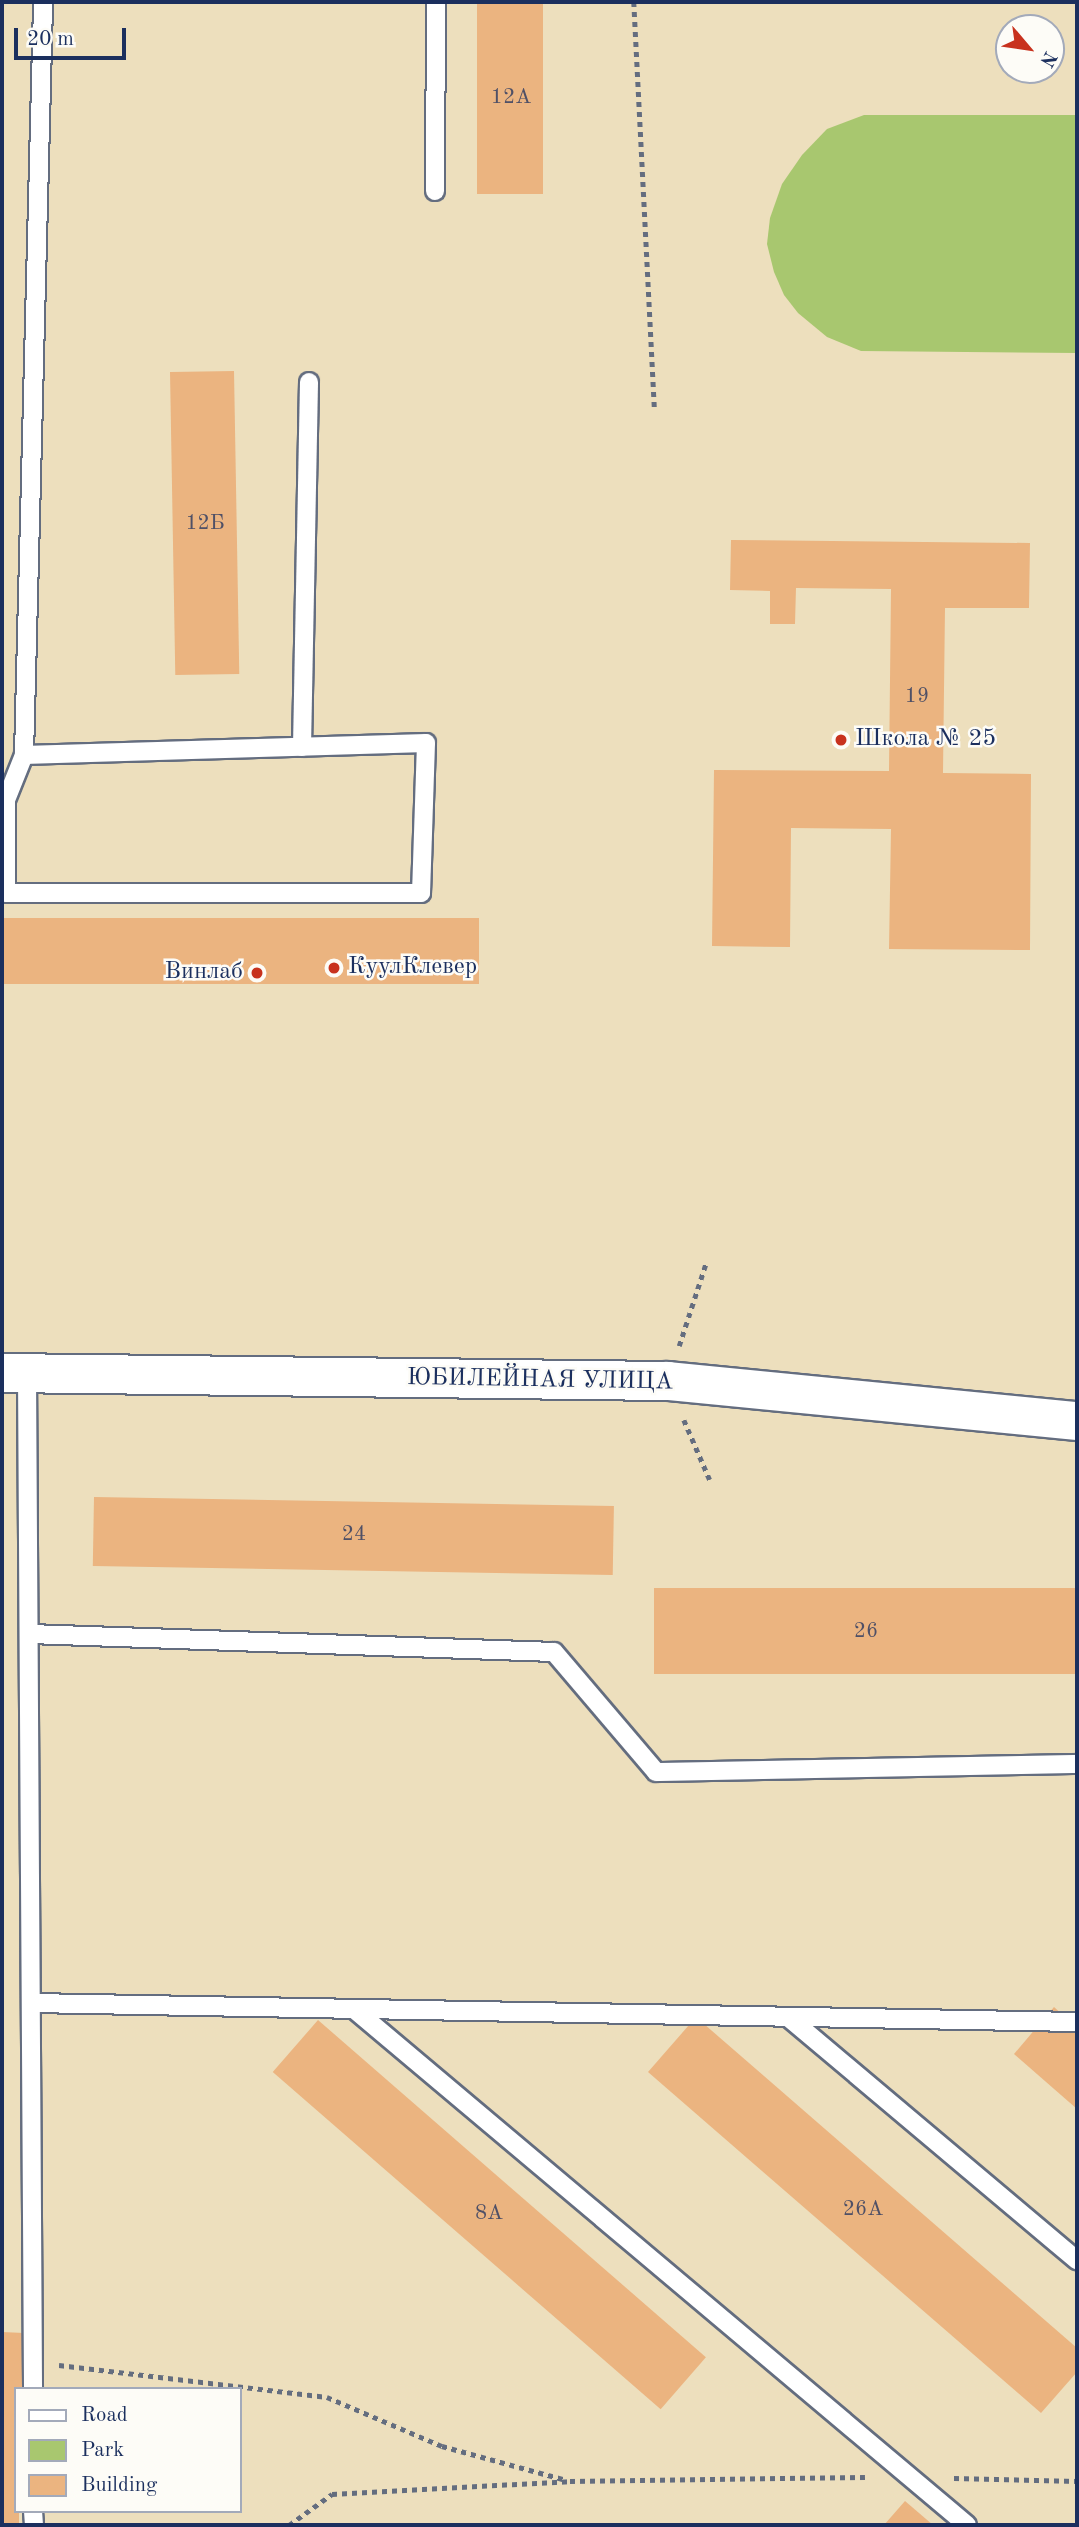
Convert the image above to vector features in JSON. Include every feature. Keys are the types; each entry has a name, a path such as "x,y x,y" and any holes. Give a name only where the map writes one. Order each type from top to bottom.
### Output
{"street":[{"name":"ЮБИЛЕЙНАЯ УЛИЦА","path":"15,1373 668,1381 1077,1421"}],"lane":[{"path":"24,755 426,743 421,893 6,893 4,800 24,755 43,2"},
{"path":"435,191 436,2"},
{"path":"302,747 309,382"},
{"path":"15,1373 29,1634 33,2387"},
{"path":"29,1634 554,1652 656,1772 1077,1764"},
{"path":"31,2003 1077,2022"},
{"path":"354,2009 967,2525"},
{"path":"788,2017 1077,2260"}],"path":[{"path":"634,2 655,410"},
{"path":"32,2362 327,2397 442,2446 570,2481"},
{"path":"289,2525 332,2494 570,2481 909,2477 1077,2481"}],"green space":[{"path":"864,115 1077,115 1077,353 861,351 827,337 798,313 784,295 774,272 767,244 770,218 782,184 802,155 827,129"}],"building":[{"path":"477,2 543,2 543,194 477,194"},
{"path":"234,371 239,674 175,675 170,372"},
{"path":"731,540 1030,543 1029,608 945,608 943,773 1031,774 1030,950 889,949 891,829 791,828 790,947 712,946 714,770 889,771 891,589 796,588 795,624 770,624 770,591 730,590"},
{"path":"2,918 479,918 479,984 2,984"},
{"path":"94,1497 614,1506 613,1575 93,1566"},
{"path":"654,1588 1077,1588 1077,1674 654,1674"},
{"path":"1054,2007 1077,2028 1077,2109 1014,2054"},
{"path":"696,2017 1077,2348 1077,2372 1041,2413 648,2072"},
{"path":"318,2020 706,2357 661,2409 273,2072"},
{"path":"2,2332 24,2333 22,2387 14,2387 14,2513 19,2513 19,2525 2,2525"},
{"path":"905,2501 933,2525 884,2525"}],"place":[{"name":"Школа № 25","path":"841,740"},
{"name":"КуулКлевер","path":"334,968"},
{"name":"Винлаб","path":"257,973"}]}
